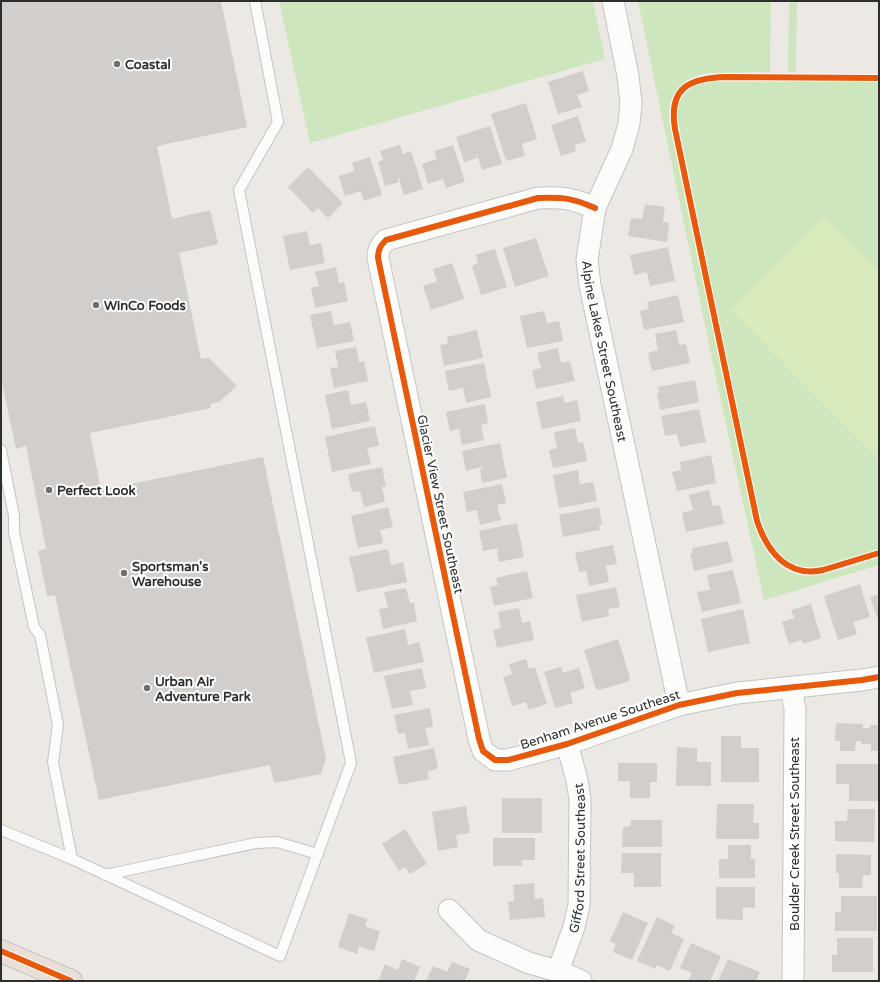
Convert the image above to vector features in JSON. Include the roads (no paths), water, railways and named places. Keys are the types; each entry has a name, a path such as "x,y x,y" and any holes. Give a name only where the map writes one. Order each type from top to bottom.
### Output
{"highway":[{"path":"1,938 65,979"},
{"path":"1,951 65,979"}],"street":[{"name":"Alpine Lakes Street Southeast","path":"613,1 628,76 630,110 629,124 622,149 595,208 587,260 590,285 679,705"},
{"name":"Glacier View Street Southeast","path":"495,760 483,751 479,739 378,258 378,251 380,246 386,240 538,198 561,197 580,201 595,208"},
{"name":"Benham Avenue Southeast","path":"495,760 508,760 567,744 679,705 737,694 879,677"},
{"name":"Boulder Creek Street Southeast","path":"792,688 795,709 793,981"},
{"name":"Gifford Street Southeast","path":"558,971 574,927 579,905 580,799 577,780 567,744"},
{"path":"449,910 478,940 530,963 558,971 581,981"}],"lane":[{"path":"1,830 72,859 280,956 351,763 239,190 278,122 255,1"},
{"path":"1,450 14,516 14,532 34,627 40,635 58,725 53,762 72,859"},
{"path":"105,875 256,843 277,842 318,854"}],"place":[{"name":"Coastal","path":"117,64"},
{"name":"WinCo Foods","path":"96,305"},
{"name":"Perfect Look","path":"49,490"},
{"name":"Sportsman's Warehouse","path":"124,573"},
{"name":"Urban Air Adventure Park","path":"147,688"}]}
